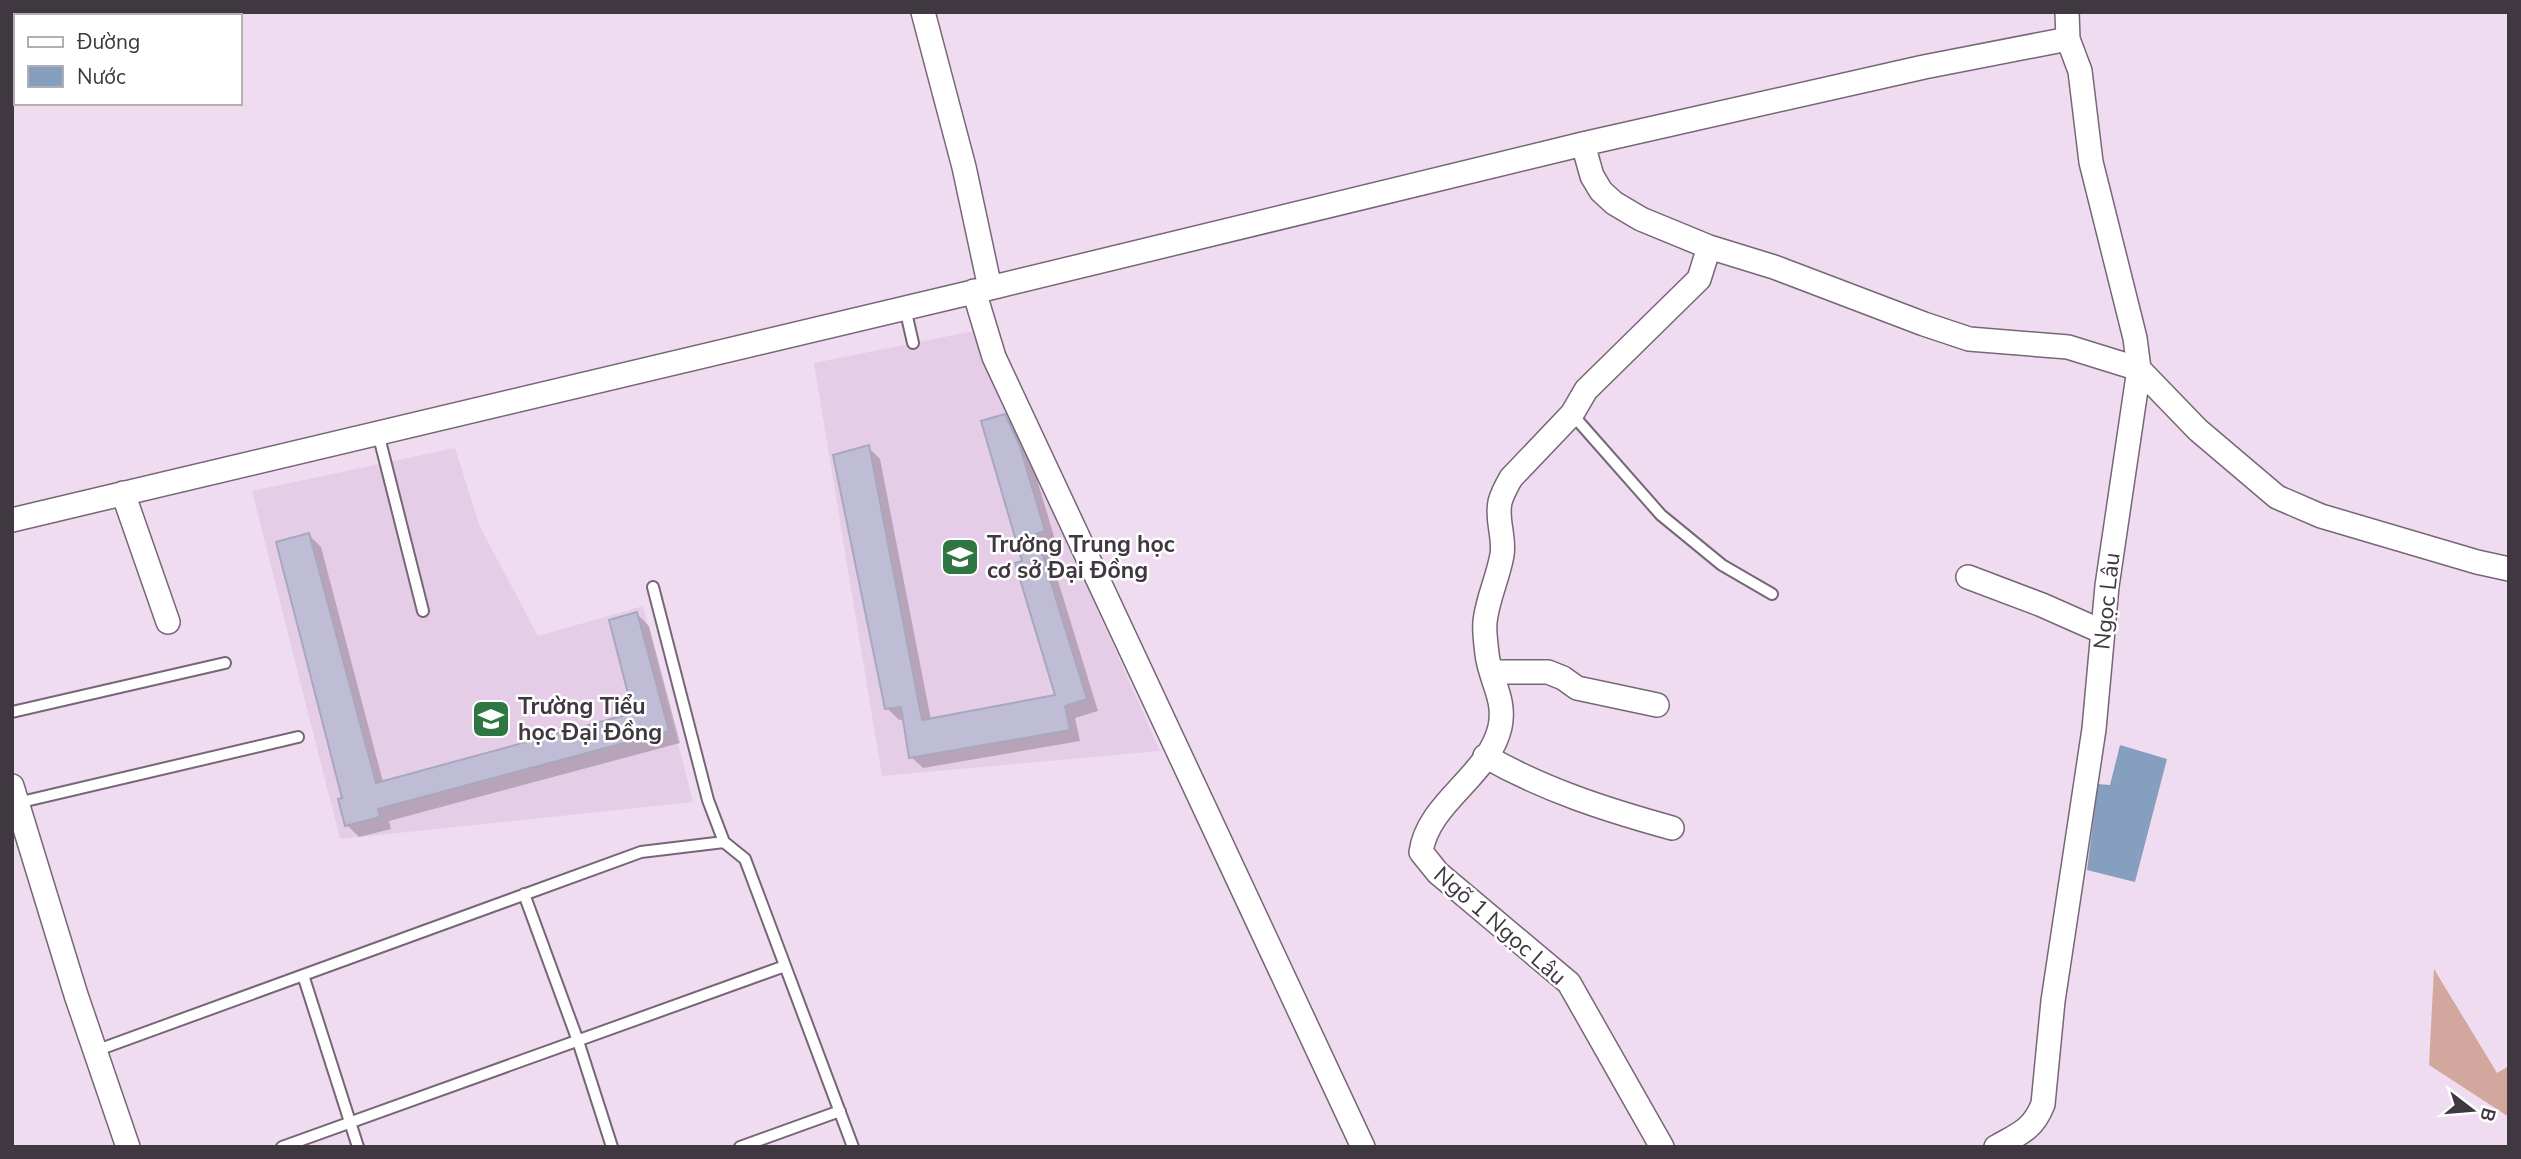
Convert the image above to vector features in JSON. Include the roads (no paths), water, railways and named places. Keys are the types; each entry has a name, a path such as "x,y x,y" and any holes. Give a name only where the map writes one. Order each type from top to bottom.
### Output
{"street":[{"path":"923,12 964,167 994,357 1363,1147"},
{"name":"Ngọc Lâu","path":"1996,1147 2026,1130 2037,1120 2043,1104 2053,1001 2094,729 2107,586 2139,369 2135,338 2091,162 2080,71 2068,39 2067,12"},
{"path":"12,520 1583,144 1924,67 2068,39"},
{"path":"1583,144 1595,184 1614,203 1641,219 1709,247 1774,267 1924,324 1969,338 2068,347 2139,369 2198,430 2277,497 2334,520 2509,569"},
{"name":"Ngõ 1 Ngọc Lâu","path":"1662,1147 1569,983 1438,873 1421,852 1423,838 1438,814 1485,756 1499,729 1502,710 1487,658 1485,622 1503,542 1500,503 1511,478 1572,414 1586,390 1699,279 1709,247"},
{"path":"123,493 168,622"},
{"path":"1968,577 2103,632"},
{"path":"1492,672 1548,672 1580,689 1657,705"},
{"path":"1485,756 1530,781 1615,812 1672,828"},
{"path":"15,794 95,1051 128,1147"}],"lane":[{"path":"905,308 913,344"},
{"path":"1572,414 1661,515 1723,565 1772,594"},
{"path":"378,433 423,611"},
{"path":"653,587 708,800 724,842 745,859 853,1147"},
{"path":"12,712 225,663"},
{"path":"15,794 298,737"},
{"path":"95,1051 641,852 724,842"},
{"path":"524,894 578,1041 612,1147"},
{"path":"282,1147 785,966"},
{"path":"303,975 358,1147"},
{"path":"740,1147 840,1111"}],"water":[{"path":"2120,745 2167,759 2135,882 2087,870 2098,784 2110,785"}],"place":[{"name":"Trường Trung học cơ sở Đại Đồng","path":"960,557"},
{"name":"Trường Tiểu học Đại Đồng","path":"491,719"}]}
